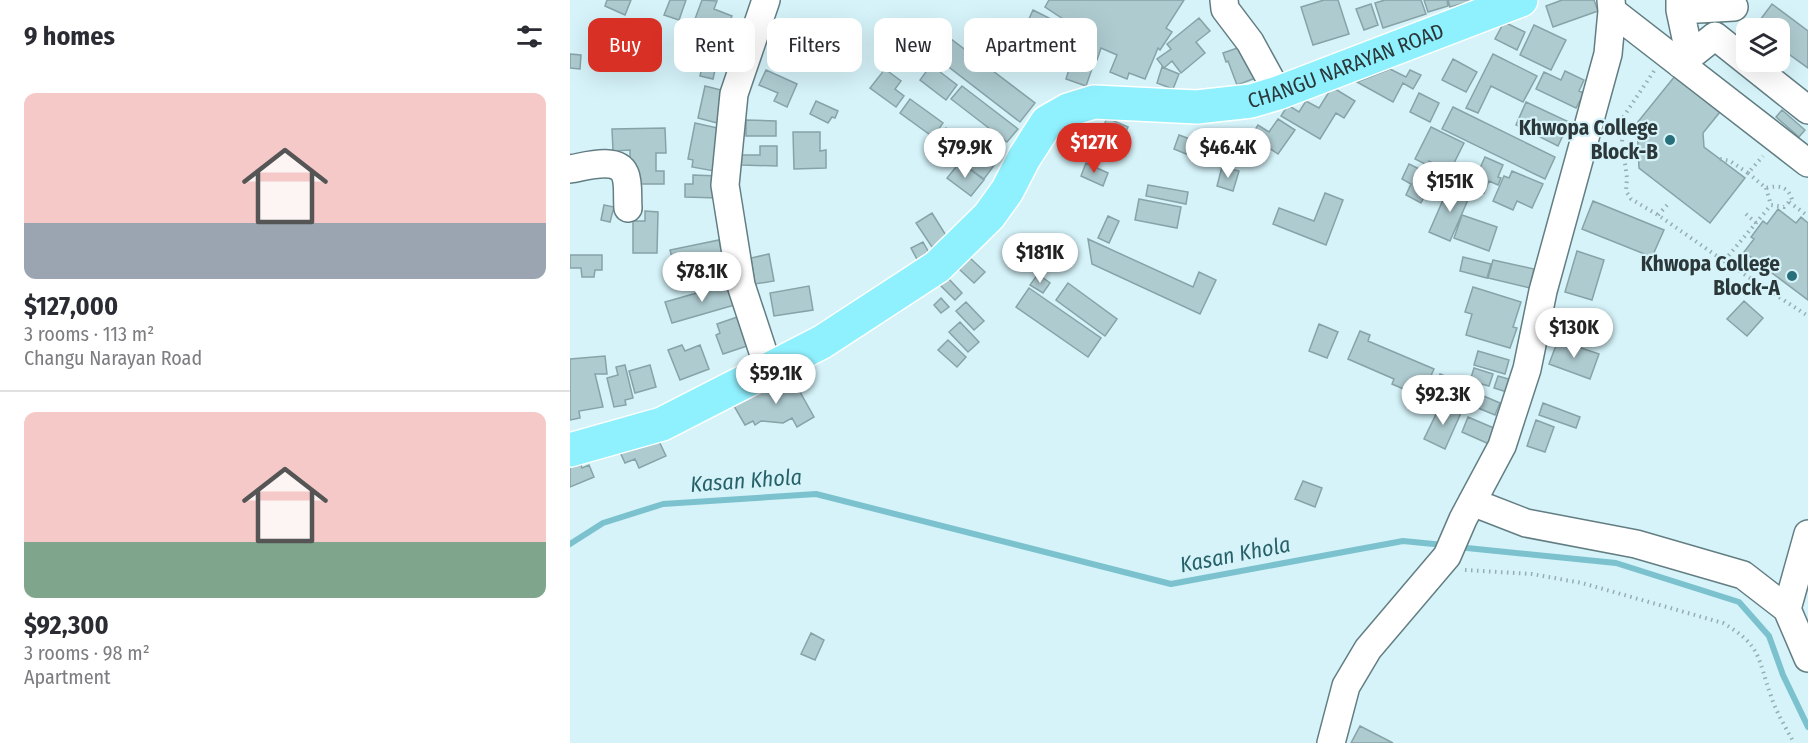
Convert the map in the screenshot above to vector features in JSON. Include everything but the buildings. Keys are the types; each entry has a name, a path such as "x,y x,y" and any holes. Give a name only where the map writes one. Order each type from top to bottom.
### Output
{"main road":[{"name":"CHANGU NARAYAN ROAD","path":"570,450 662,424 822,342 937,267 989,216 1007,191 1024,158 1047,122 1068,110 1094,102 1197,107 1251,100 1278,93 1521,0"}],"street":[{"path":"766,0 734,94 725,185 741,285 769,370"},
{"path":"1224,0 1225,9 1250,42 1278,93"},
{"path":"1678,58 1680,5 1737,3"},
{"path":"1678,58 1715,36 1737,3"},
{"path":"1611,6 1808,163"},
{"path":"1331,743 1346,686 1368,649 1441,563 1502,446 1527,369 1543,291 1608,54 1611,6"},
{"path":"1715,36 1808,110"},
{"path":"570,169 610,164 620,168 625,174 628,208"},
{"path":"1468,511 1636,544 1743,575 1787,609 1808,658"},
{"path":"1787,609 1808,534"}],"path":[{"path":"1678,58 1624,116 1622,142 1627,178 1626,191 1631,199 1808,316"},
{"path":"1748,173 1776,139"},
{"path":"1720,159 1730,161 1766,188 1771,206"},
{"path":"1766,188 1784,187 1790,192 1791,200 1784,207 1771,206"},
{"path":"1789,202 1808,216"},
{"path":"1658,215 1669,203"},
{"path":"1724,261 1771,206"},
{"path":"1746,214 1756,223"},
{"path":"1441,563 1532,574 1582,584 1723,623 1742,634 1758,653 1771,698 1794,743"}],"waterway":[{"name":"Kasan Khola","path":"570,544 603,523 663,504 816,494 1171,584 1403,541 1444,545"},
{"name":"Kasan Khola","path":"1457,547 1616,563 1739,602 1769,636 1783,675 1808,727"}],"place":[{"name":"Khwopa College Block-B","path":"1670,140"},
{"name":"Khwopa College Block-A","path":"1792,276"}]}
